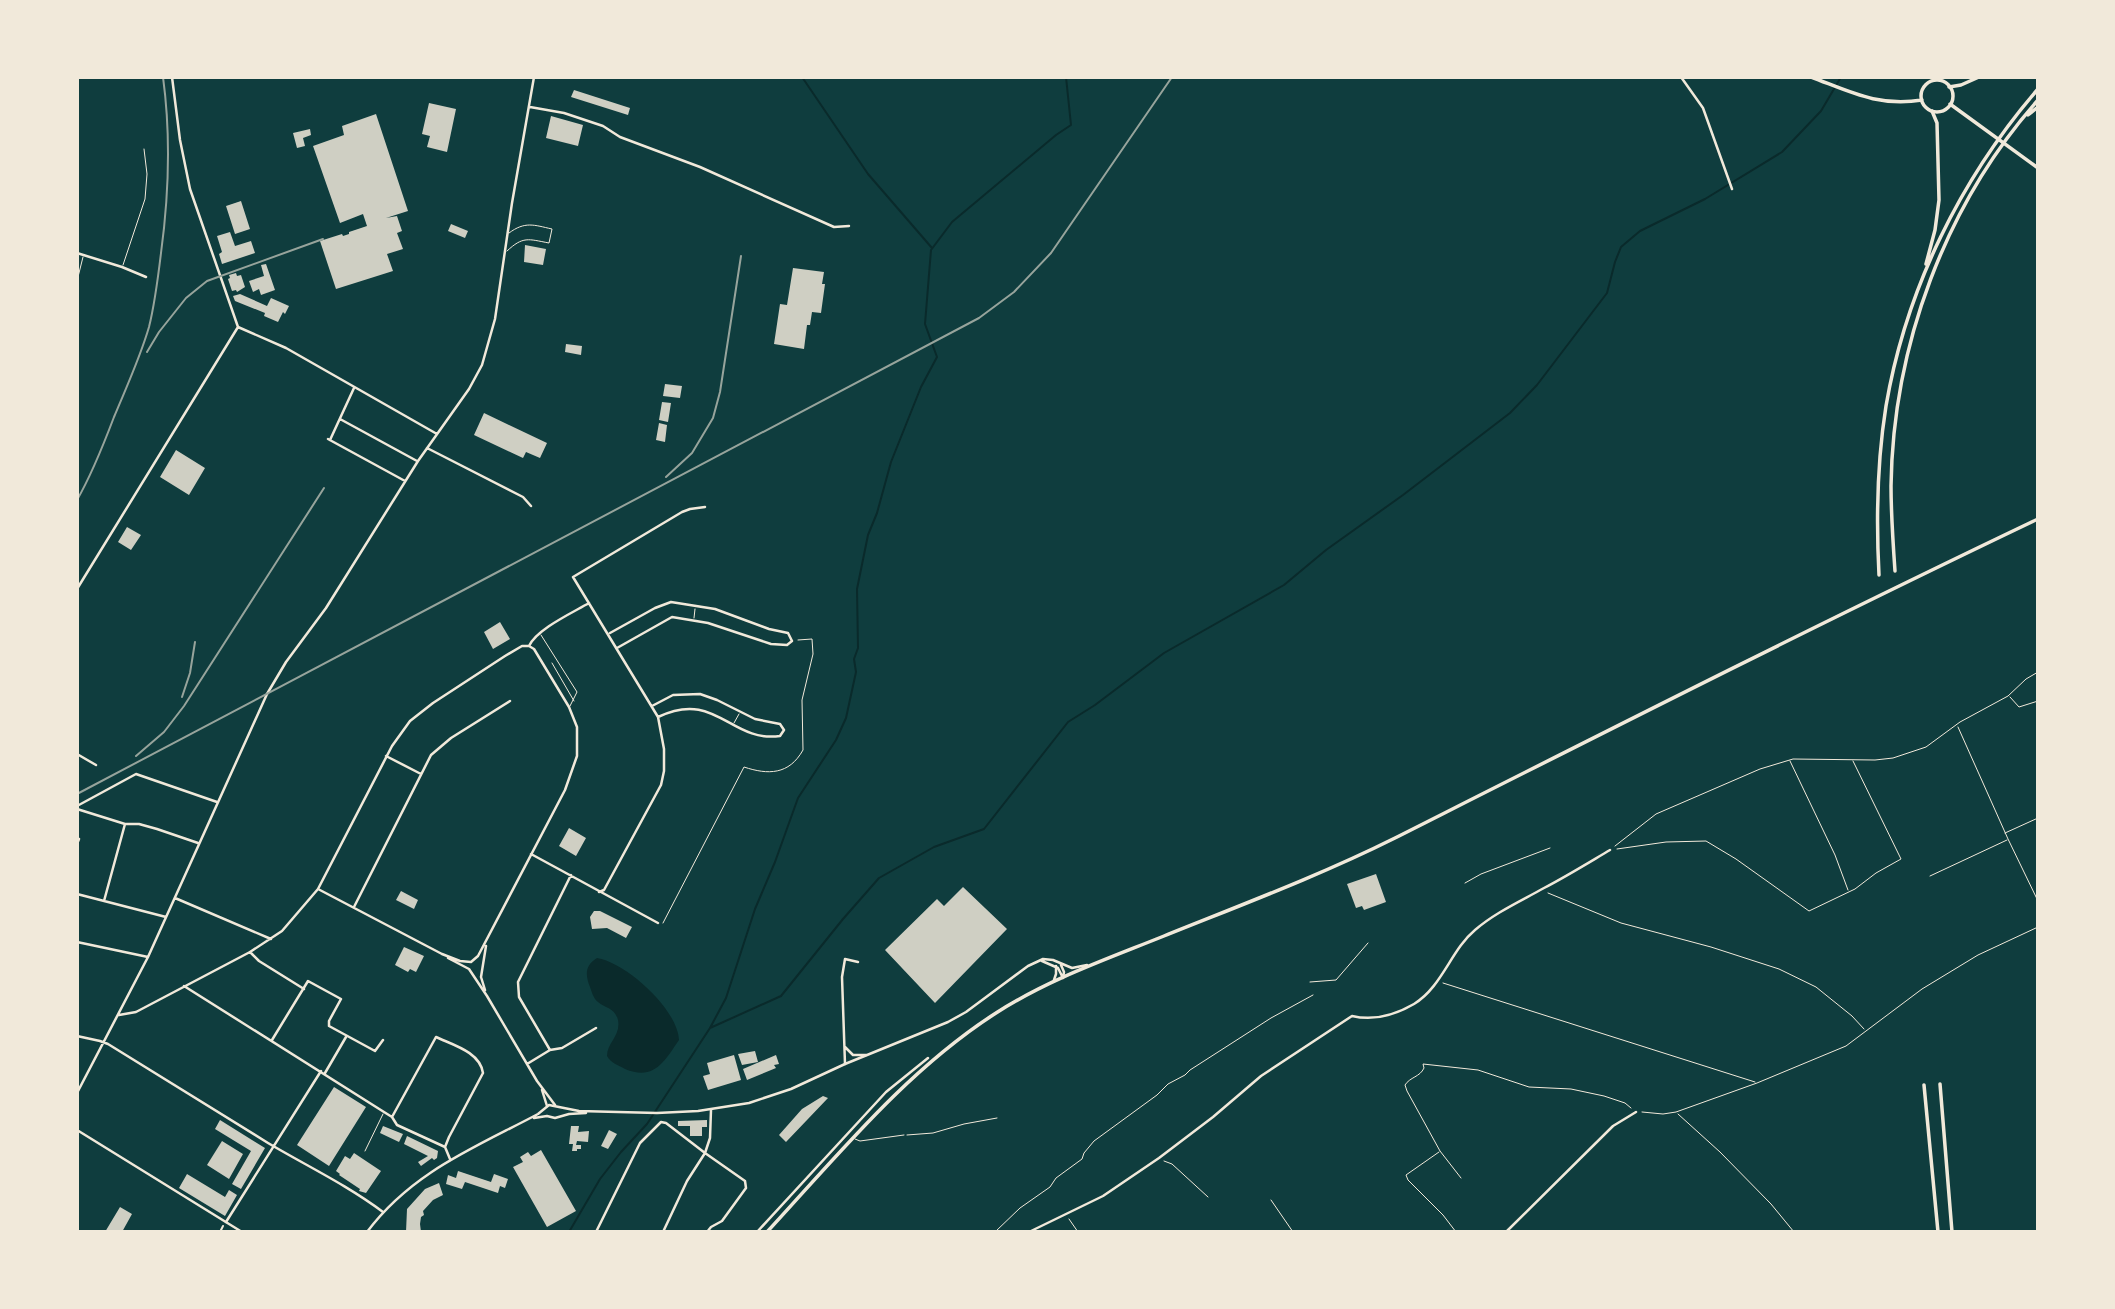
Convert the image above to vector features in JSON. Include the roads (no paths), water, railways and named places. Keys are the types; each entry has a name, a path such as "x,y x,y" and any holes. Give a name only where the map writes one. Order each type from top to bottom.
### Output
{"main road":[{"path":"1811,77 1871,100 1889,103 1922,100"},
{"path":"1950,87 1979,77"},
{"path":"1940,80 1950,87 1950,104 1943,111 1932,111 1926,107 1922,100 1924,87 1931,81 1940,80"},
{"path":"1879,575 1878,485 1886,405 1902,336 1925,272 1956,208 1991,149 2038,89"},
{"path":"1895,571 1891,499 1893,445 1900,393 1917,317 1939,257 1958,219 1997,153 2038,100"},
{"path":"1950,104 2038,168"},
{"path":"2021,120 2038,107"},
{"path":"1925,272 1939,200 1937,123 1932,111"},
{"path":"767,1232 894,1097 945,1051 998,1012 1087,965 1364,853 1864,602 2038,519"},
{"path":"1940,1084 1952,1232"},
{"path":"1924,1085 1938,1232"}],"street":[{"path":"172,77 180,140 190,188 237,327 286,348 437,434"},
{"path":"77,1093 148,957 267,694 286,662 326,608 418,461 469,389 484,359 495,318 534,77"},
{"path":"1681,77 1703,108 1732,189"},
{"path":"530,107 564,113 603,126 620,137 700,167 834,226 849,226"},
{"path":"77,253 146,277"},
{"path":"77,589 237,327"},
{"path":"354,388 329,439 405,481"},
{"path":"340,419 418,461"},
{"path":"427,449 523,497 531,506"},
{"path":"599,892 604,890 661,785 664,749 658,717 573,577 682,512 705,507"},
{"path":"528,646 540,633 589,603"},
{"path":"609,634 664,604 679,603 726,612 769,629 788,633 792,641 787,645 771,644 722,627 672,617 617,648"},
{"path":"119,1015 136,1012 250,952 271,939 294,919 318,889 401,731 420,712 505,656 522,646 528,646 534,649 569,707 577,727 579,743 565,790 484,950 482,982 487,996"},
{"path":"652,706 673,695 692,693 708,696 764,722 780,724 783,727 782,734 763,736 702,710 691,708 681,708 658,717"},
{"path":"354,907 431,755 510,701"},
{"path":"77,754 96,765"},
{"path":"386,756 421,774"},
{"path":"77,807 136,775 144,775 217,802"},
{"path":"77,807 125,824 139,824 199,844"},
{"path":"104,901 125,824"},
{"path":"77,845 79,839"},
{"path":"1029,1232 1102,1196 1159,1158 1261,1076 1352,1016 1366,1019 1394,1013 1416,1003 1437,982 1463,941 1476,929 1522,899 1610,850"},
{"path":"531,854 658,923"},
{"path":"550,1050 519,997 518,982 571,875"},
{"path":"318,889 470,971 482,973"},
{"path":"77,894 166,917"},
{"path":"175,898 271,939"},
{"path":"491,933 472,961 470,971 537,1081 545,1097 547,1116"},
{"path":"77,942 148,957"},
{"path":"250,952 259,961 304,989"},
{"path":"442,954 460,961 482,963"},
{"path":"845,1065 842,978 845,959 858,962"},
{"path":"367,1232 383,1212 412,1185 450,1159 547,1107 556,1105 569,1110 657,1113 711,1110 749,1103 773,1096 956,1019 1028,966 1045,959 1072,968 1087,965"},
{"path":"1057,965 1063,978"},
{"path":"1048,985 1056,977 1057,965"},
{"path":"272,1040 308,981 341,999 328,1024 346,1037 375,1051 383,1040"},
{"path":"184,986 392,1117 397,1125 446,1147"},
{"path":"527,1064 596,1028"},
{"path":"77,1036 104,1042 274,1146 329,1176 383,1212"},
{"path":"220,1232 346,1037"},
{"path":"392,1117 436,1037 477,1058 483,1073 449,1137 446,1147 450,1159"},
{"path":"845,1047 853,1055 869,1055"},
{"path":"757,1232 886,1092 928,1058"},
{"path":"537,1081 560,1111 558,1117"},
{"path":"663,1232 687,1181 705,1153 710,1138 711,1110"},
{"path":"525,1121 547,1116 552,1118 600,1112"},
{"path":"1506,1232 1613,1126 1636,1112"},
{"path":"596,1232 640,1143 657,1124 664,1122 745,1181 746,1188 722,1221 707,1232"},
{"path":"77,1130 225,1224 242,1232"},
{"path":"370,1227 376,1231"}],"lane":[{"path":"122,267 145,199 144,149"},
{"path":"505,253 514,243 523,240 549,243 552,229 526,224 508,234"},
{"path":"77,281 83,255"},
{"path":"77,287 77,299"},
{"path":"694,620 696,606"},
{"path":"540,633 577,692 569,707"},
{"path":"546,667 557,660"},
{"path":"552,663 574,701"},
{"path":"733,724 740,712"},
{"path":"365,1151 384,1112"},
{"path":"854,1139 860,1141 904,1135"}],"water":[{"path":"597,958 636,978 661,1002 670,1015 679,1040 663,1062 651,1071 644,1073 625,1069 607,1056 618,1030 618,1020 612,1011 595,999 588,983 588,967"}],"waterway":[{"path":"802,77 868,174 932,248"},
{"path":"569,1232 600,1179 647,1124 710,1028 726,998 755,909 798,798 836,740 846,718 856,672 854,659 858,648 857,589 868,535 891,462 921,387 937,357 925,324 931,250 952,222 1071,125 1066,77"},
{"path":"710,1028 781,996 879,878 934,847 984,829 1068,722 1164,653 1284,585 1326,550 1510,413 1537,385 1607,293 1621,247 1640,231 1705,199 1782,152 1821,111 1841,77"}],"railway":[{"path":"77,500 97,460 137,361 153,309 167,187 168,143 163,77"},
{"path":"77,794 979,318 1014,292 1051,253 1172,77"},
{"path":"147,352 186,298 207,281 323,239"},
{"path":"666,477 692,453 713,418 720,392 741,256"},
{"path":"136,756 164,732 184,706 324,488"},
{"path":"182,697 190,673 195,642"}]}
